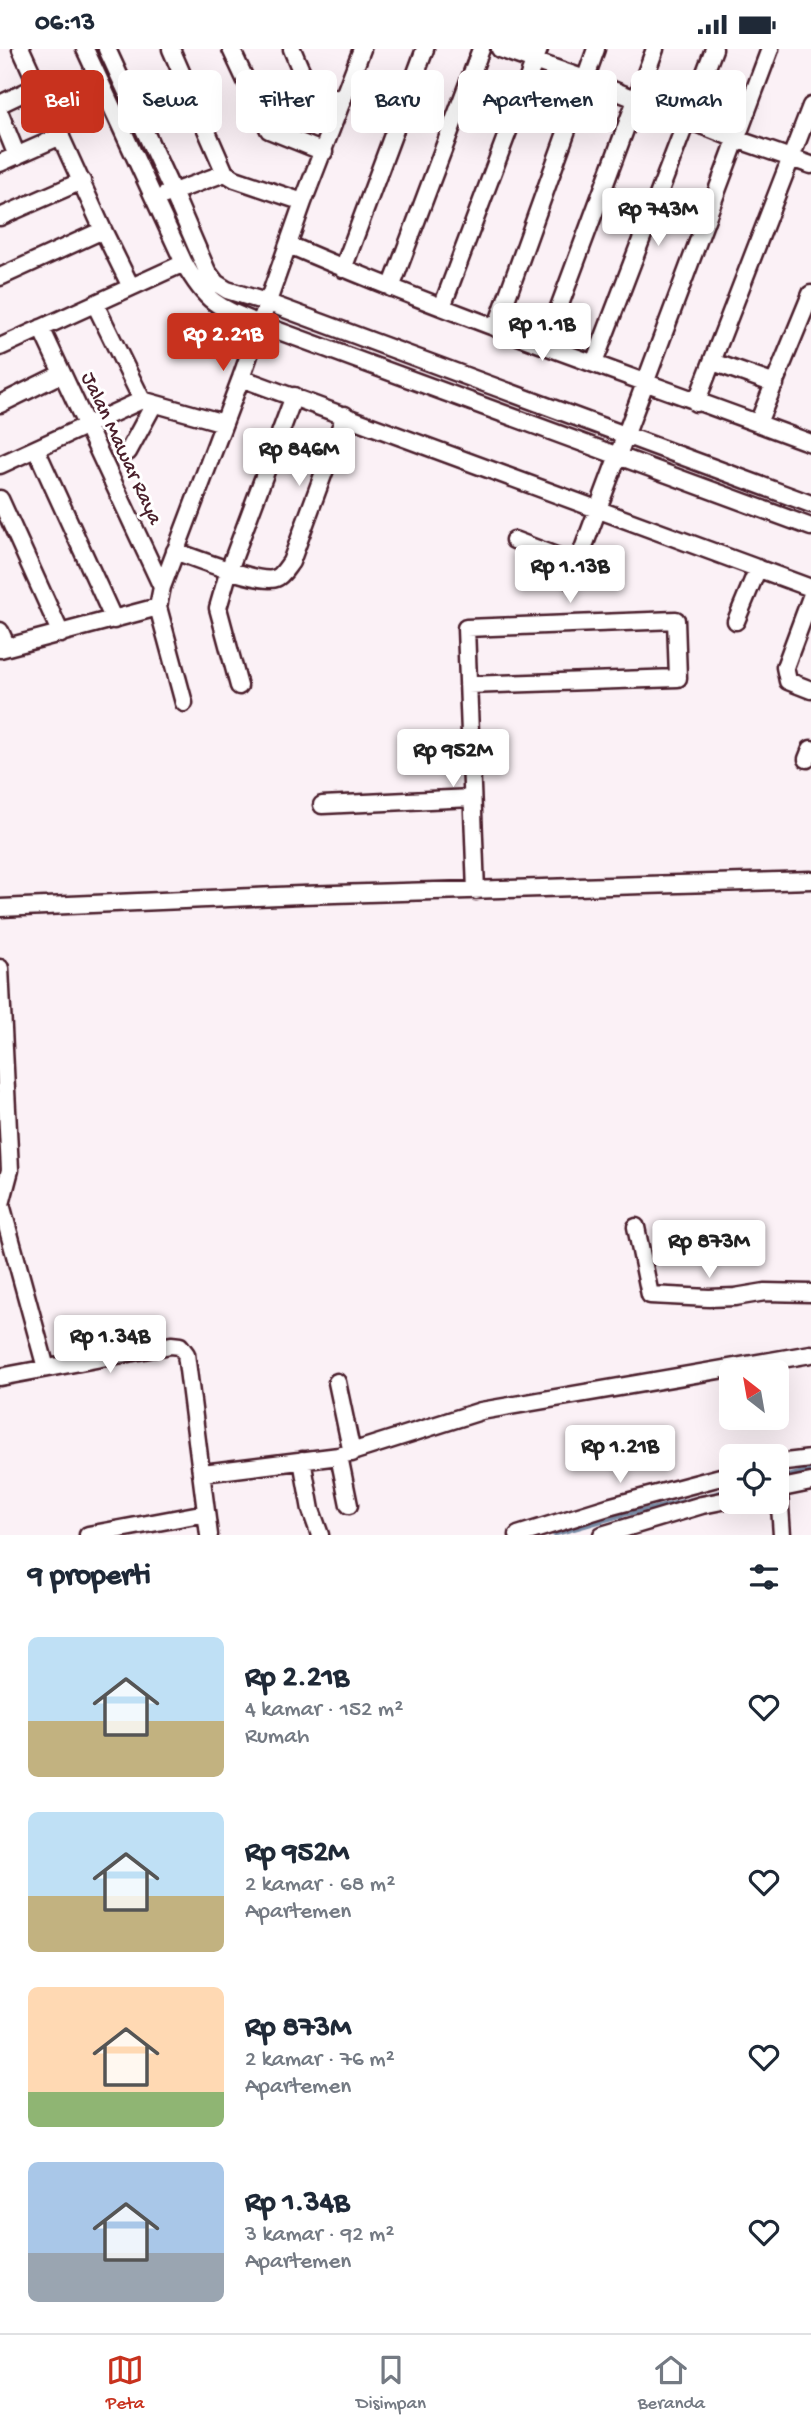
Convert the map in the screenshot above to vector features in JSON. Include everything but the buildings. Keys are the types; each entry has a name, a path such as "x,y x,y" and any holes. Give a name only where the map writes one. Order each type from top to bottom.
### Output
{"street":[{"path":"21,49 31,70"},
{"path":"85,49 184,263 208,299 223,309 811,527"},
{"path":"107,49 199,254 216,283 227,290 266,302 811,504"},
{"path":"171,49 225,173 235,179 303,202"},
{"path":"231,49 269,130 324,152"},
{"path":"292,49 303,77 313,88 342,101"},
{"path":"343,269 425,49"},
{"path":"391,288 481,49"},
{"path":"499,49 537,56 566,70"},
{"path":"588,70 596,49"},
{"path":"647,70 655,49"},
{"path":"706,70 714,49"},
{"path":"571,581 770,49"},
{"path":"184,703 158,607 162,587 241,378 303,202 324,152 357,52"},
{"path":"442,307 537,56"},
{"path":"0,104 21,94"},
{"path":"696,403 811,106"},
{"path":"545,345 631,113"},
{"path":"0,114 17,156"},
{"path":"60,133 131,287"},
{"path":"496,328 565,133"},
{"path":"594,363 683,133"},
{"path":"721,133 811,165"},
{"path":"0,163 61,136"},
{"path":"154,198 225,173"},
{"path":"0,217 82,181"},
{"path":"0,277 103,230"},
{"path":"289,245 343,269 496,328 811,443"},
{"path":"0,347 184,263"},
{"path":"758,423 811,294"},
{"path":"94,304 148,402"},
{"name":"Jalan Mawar Raya","path":"41,328 162,587"},
{"path":"713,362 775,384"},
{"path":"0,404 61,374"},
{"path":"241,378 811,588"},
{"path":"239,686 218,608 229,570 295,396"},
{"path":"128,452 148,402"},
{"path":"0,465 85,426 148,402 224,423"},
{"path":"175,551 229,570 271,580 279,576 291,562 345,415"},
{"path":"36,449 114,620"},
{"path":"0,499 61,634"},
{"path":"514,540 577,564"},
{"path":"736,621 758,568"},
{"path":"811,597 785,667 786,675 792,684 811,690"},
{"path":"0,631 4,648 158,607"},
{"path":"468,685 678,678 676,619 466,628 468,685 472,798 476,891"},
{"path":"322,806 472,798"},
{"path":"0,908 811,880"},
{"path":"0,968 10,1162 1,1203 46,1368"},
{"path":"636,1227 650,1295 709,1298 765,1292 811,1293"},
{"path":"0,1377 171,1345 180,1346 186,1354 209,1535"},
{"path":"203,1473 345,1454 481,1411 811,1354"},
{"path":"337,1381 349,1505"},
{"path":"789,1470 811,1459"},
{"path":"302,1460 311,1510 320,1535"},
{"path":"519,1535 719,1477"},
{"path":"789,1477 811,1482"},
{"path":"602,1535 719,1502"},
{"path":"88,1535 206,1513"},
{"path":"781,1514 782,1535"}],"waterway":[{"path":"789,1475 811,1470"},
{"path":"554,1535 719,1492"}]}
